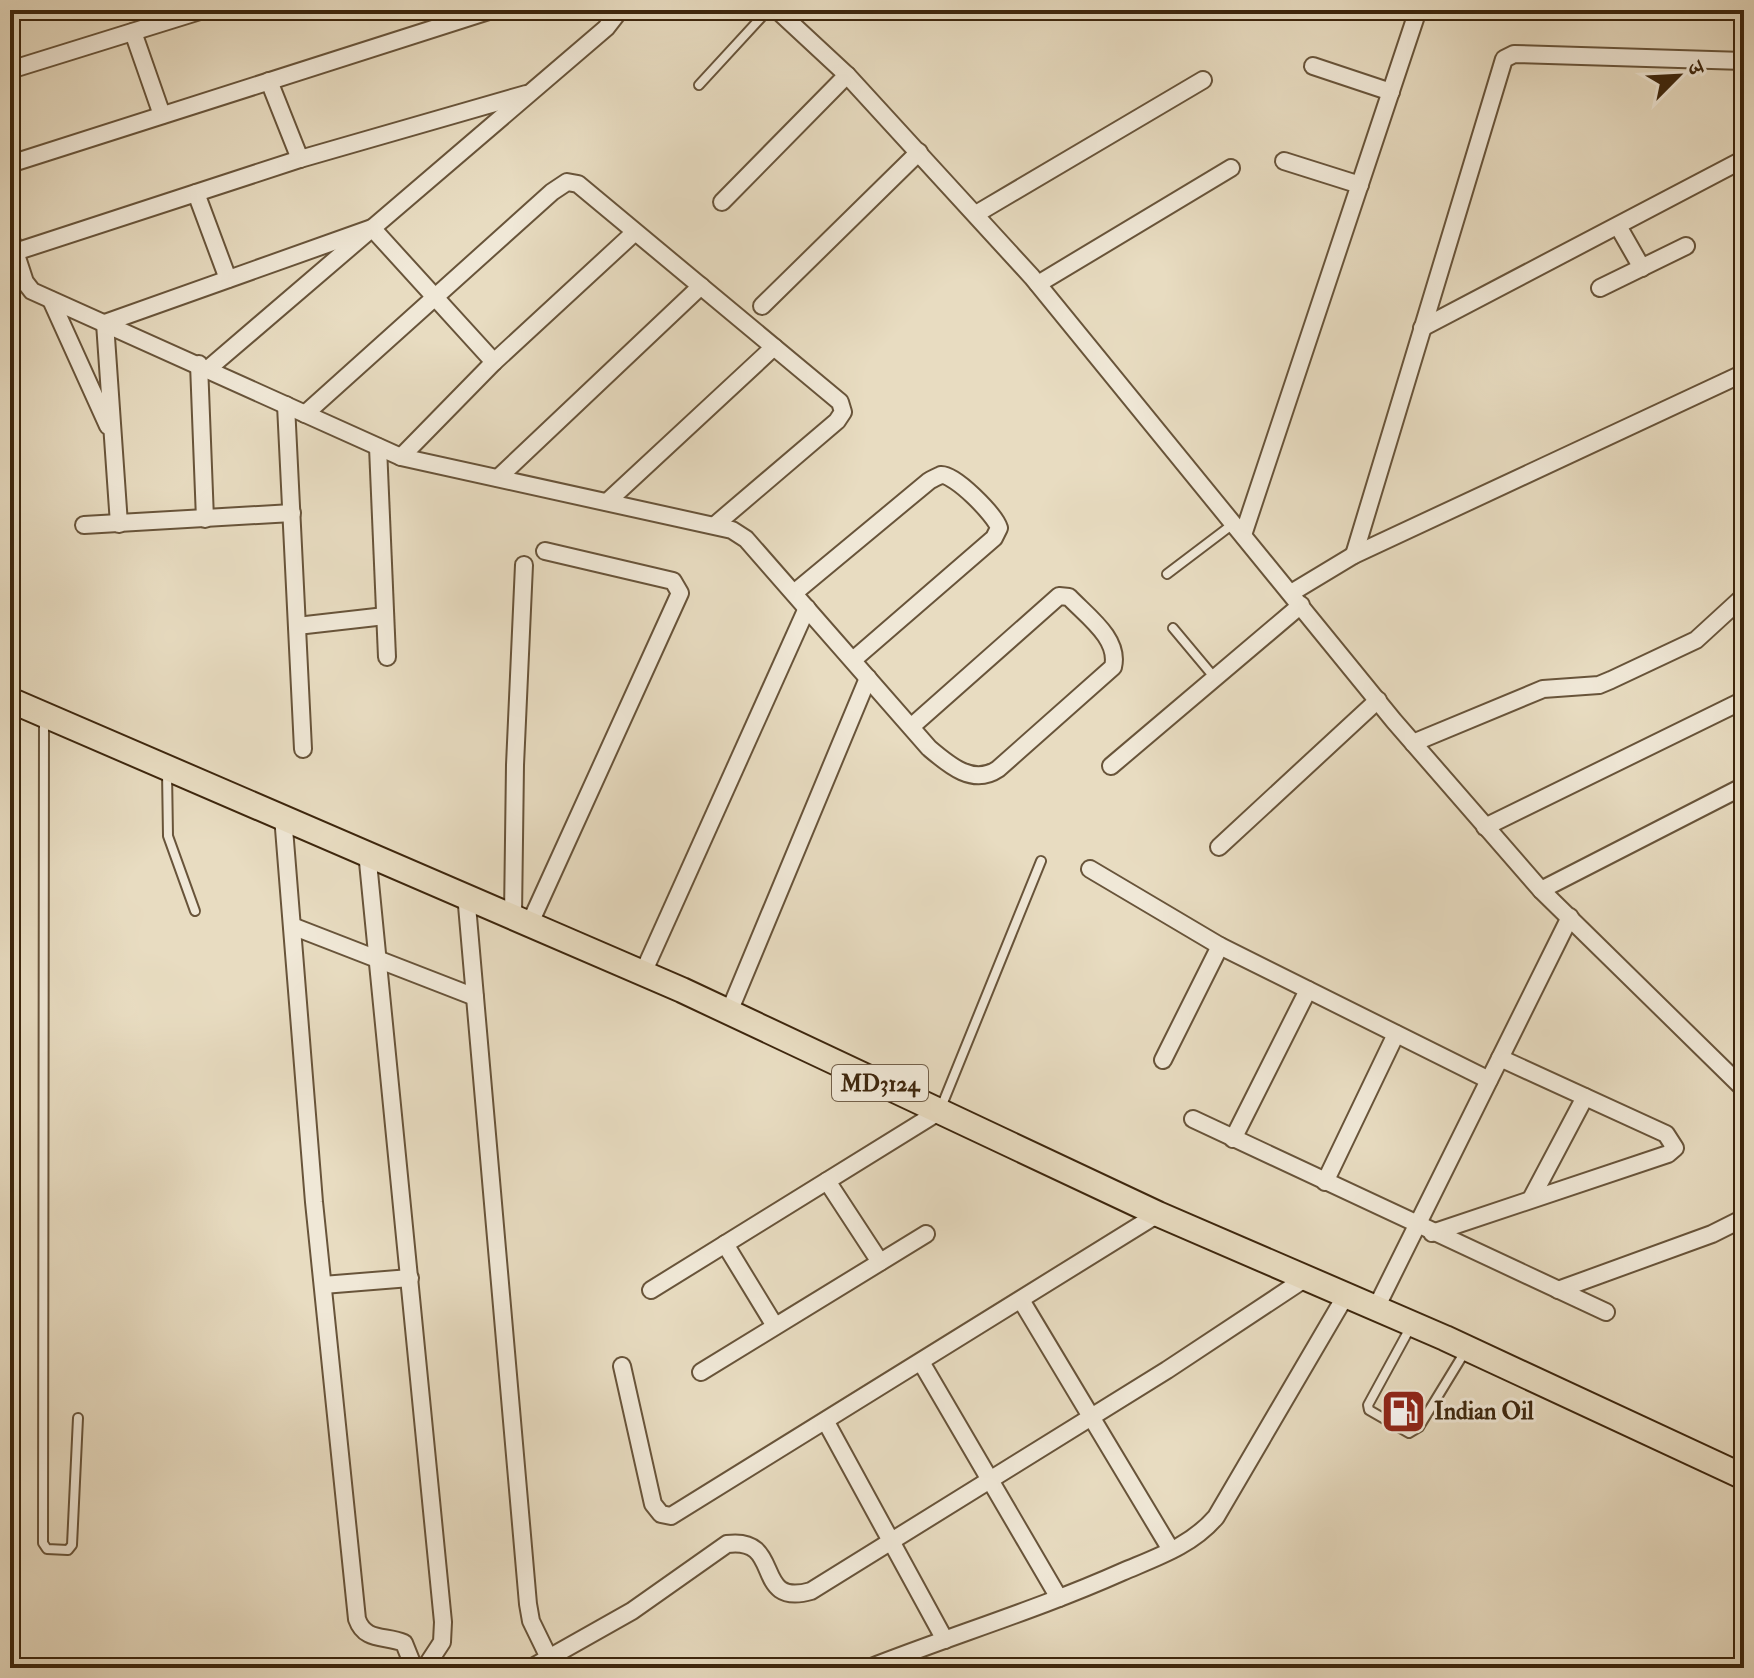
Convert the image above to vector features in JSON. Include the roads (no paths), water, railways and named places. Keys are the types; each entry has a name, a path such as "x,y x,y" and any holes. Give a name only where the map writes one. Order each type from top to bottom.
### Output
{"main road":[{"name":"MD3124","path":"10,700 466,894 643,973 1158,1214 1412,1323 1744,1477"}],"street":[{"path":"10,70 203,10"},
{"path":"10,164 492,10"},
{"path":"204,366 372,228 606,28 620,10"},
{"path":"777,10 847,75 1038,284 1413,743 1541,890 1744,1089"},
{"path":"1238,530 1360,185 1418,10"},
{"path":"133,32 162,115"},
{"path":"1354,555 1504,59 1514,54 1744,61"},
{"path":"1313,66 1391,92"},
{"path":"722,202 847,75"},
{"path":"976,214 1203,80"},
{"path":"269,81 300,159"},
{"path":"15,252 300,159 531,92"},
{"path":"762,306 919,152"},
{"path":"1422,328 1744,159"},
{"path":"1284,161 1360,185"},
{"path":"1038,284 1231,168"},
{"path":"305,414 567,182 578,184 840,402 843,412 837,421 715,525"},
{"path":"196,193 228,279"},
{"path":"1618,226 1642,268"},
{"path":"105,323 372,228"},
{"path":"372,228 494,362"},
{"path":"401,457 494,362 635,232"},
{"path":"10,236 32,291 401,457 715,525 746,539 911,727 950,766 971,775 988,777 1113,667 1116,655 1113,645 1069,597 1059,596 911,727"},
{"path":"1600,288 1686,246"},
{"path":"498,478 701,286"},
{"path":"51,300 113,436"},
{"path":"105,323 119,524"},
{"path":"607,502 774,347"},
{"path":"204,366 205,519"},
{"path":"1111,766 1214,677 1296,599 1354,555 1744,373"},
{"path":"286,405 303,749"},
{"path":"378,447 387,657"},
{"path":"794,593 940,475 952,478 996,518 999,528 994,538 853,660"},
{"path":"84,525 292,513"},
{"path":"522,919 680,593 673,581 545,551"},
{"path":"522,919 515,765 524,565"},
{"path":"1413,743 1543,689 1599,685 1611,680 1696,640 1744,596"},
{"path":"643,973 807,608"},
{"path":"297,626 385,616"},
{"path":"729,1012 868,678"},
{"path":"1219,847 1378,700"},
{"path":"1485,827 1744,700"},
{"path":"1541,890 1744,786"},
{"path":"283,816 323,1285 357,1619 361,1630 370,1636 404,1643 414,1668"},
{"path":"367,852 443,1622 442,1642 425,1668"},
{"path":"1090,869 1220,946 1489,1080"},
{"path":"466,894 528,1604 531,1621 558,1660"},
{"path":"1376,1308 1424,1229 1489,1080 1570,917"},
{"path":"292,926 475,997"},
{"path":"1163,1060 1220,946"},
{"path":"1233,1139 1308,990"},
{"path":"1325,1182 1396,1034"},
{"path":"1424,1229 1531,1199 1668,1154 1675,1148 1666,1134 1500,1058"},
{"path":"1531,1199 1585,1097"},
{"path":"651,1290 940,1111"},
{"path":"1193,1119 1606,1312"},
{"path":"827,1181 880,1262"},
{"path":"622,1366 653,1504 661,1514 671,1516 1158,1214"},
{"path":"1558,1290 1712,1234 1744,1218"},
{"path":"701,1372 926,1234"},
{"path":"725,1244 775,1326"},
{"path":"323,1285 410,1278"},
{"path":"531,1668 558,1660 727,1544 745,1542 757,1548 774,1585 783,1593 797,1596 811,1591 1091,1418 1306,1278"},
{"path":"869,1668 1059,1598 1171,1550 1202,1532 1216,1517 1346,1295"},
{"path":"1021,1300 1171,1550"},
{"path":"921,1362 1059,1598"},
{"path":"826,1422 945,1640"}],"lane":[{"path":"699,85 768,10"},
{"path":"1167,574 1238,530"},
{"path":"1173,628 1214,677"},
{"path":"44,715 43,1543 47,1549 68,1550 72,1545 78,1418"},
{"path":"167,767 168,836 195,911"},
{"path":"940,1111 1041,861"},
{"path":"1412,1323 1368,1405 1369,1410 1409,1433 1419,1427 1467,1348"}],"place":[{"name":"Indian Oil","path":"1403,1411"}]}
